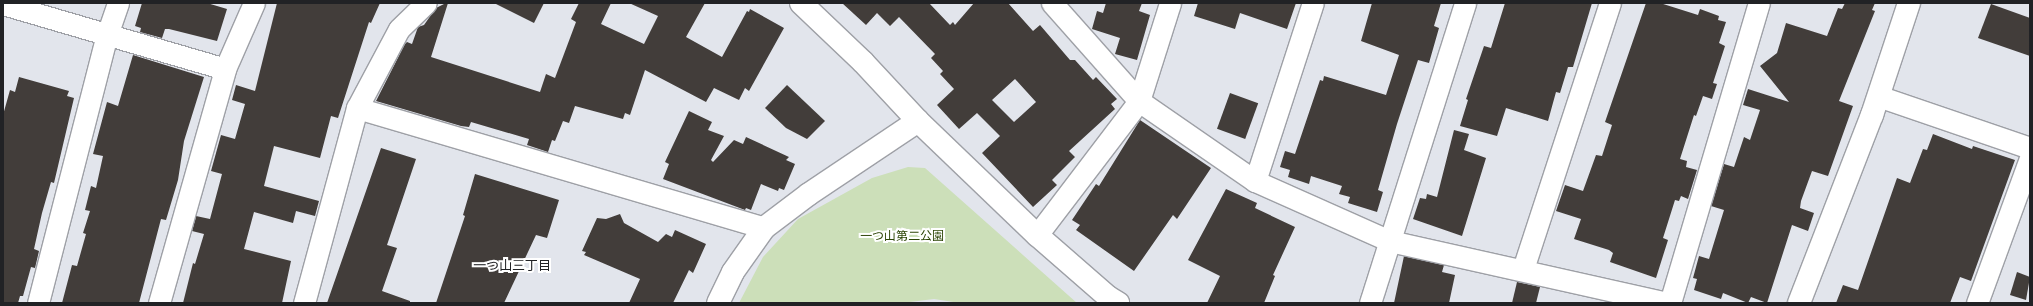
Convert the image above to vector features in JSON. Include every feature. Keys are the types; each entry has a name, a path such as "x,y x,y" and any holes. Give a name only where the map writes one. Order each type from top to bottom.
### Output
{"street":[{"path":"38,303 107,35 118,3"},
{"path":"159,303 225,69 254,3"},
{"path":"304,303 357,108 399,29 426,3"},
{"path":"801,3 864,62 918,121 1037,235 1109,301"},
{"path":"1052,3 1139,101 1255,181 1390,241 1523,269 1669,303 1759,3"},
{"path":"1037,235 1139,101 1170,3"},
{"path":"1255,181 1314,3"},
{"path":"1370,303 1464,3"},
{"path":"1523,269 1610,3"},
{"path":"1799,303 1878,96 1909,3"},
{"path":"3,4 225,69"},
{"path":"1878,96 2030,148"},
{"path":"357,108 764,228"},
{"path":"718,303 733,272 764,228 809,194 918,121"},
{"path":"1977,303 2030,158"}],"green space":[{"name":"一つ山第二公園","path":"908,167 925,168 1077,303 960,303 934,299 902,303 739,303 763,257 798,219 872,178"}],"building":[{"path":"142,3 207,3 227,9 217,41 169,29 165,29 162,38 140,32 141,28 135,26"},
{"path":"277,3 380,3 371,23 369,22 338,118 331,116 320,158 274,146 264,186 319,201 315,216 296,211 293,223 254,212 244,249 291,261 282,303 183,303 193,263 195,264 204,234 192,231 196,216 210,219 222,174 211,171 221,135 235,139 245,104 232,100 236,85 255,91"},
{"path":"448,3 431,57 540,92 546,74 555,78 576,22 571,19 579,3 611,3 601,24 644,44 658,16 629,3 705,3 686,37 722,57 747,11 749,12 750,9 784,28 749,91 745,88 739,100 714,88 706,102 645,70 630,115 625,113 623,119 575,106 569,123 563,121 555,141 552,140 548,152 527,145 529,139 471,122 469,127 461,126 376,101 405,44 407,42 412,44 418,27 424,25 436,8"},
{"path":"494,3 544,3 534,23"},
{"path":"842,3 929,3 950,25 953,22 955,25 974,3 1008,3 1033,31 1040,25 1070,60 1075,60 1093,80 1096,77 1117,99 1111,104 1115,109 1069,151 1075,157 1052,180 1057,185 1033,207 982,153 1000,136 977,113 959,129 937,105 954,89 940,74 943,71 931,58 935,54 899,17 890,26 877,13 866,25","holes":["1015,79 1036,102 1014,122 992,100"]},
{"path":"1106,3 1142,3 1139,11 1150,15 1137,60 1115,54 1120,38 1092,29 1097,11 1103,13"},
{"path":"1198,3 1296,3 1287,29 1240,13 1235,29 1194,16"},
{"path":"1372,3 1441,3 1434,26 1439,28 1429,63 1418,60 1397,124 1378,190 1383,192 1377,212 1348,203 1350,197 1339,194 1342,186 1311,176 1309,184 1288,177 1290,170 1280,167 1285,151 1295,154 1320,80 1323,81 1324,76 1386,95 1399,55 1361,41"},
{"path":"1505,3 1592,3 1573,67 1568,67 1560,93 1556,92 1548,121 1506,108 1497,136 1460,126 1468,100 1466,99 1484,46 1491,48"},
{"path":"1646,3 1660,3 1698,15 1700,9 1719,16 1718,20 1726,22 1719,43 1725,46 1713,83 1717,84 1712,99 1703,96 1696,116 1694,115 1680,159 1687,161 1686,167 1697,170 1688,199 1681,196 1679,201 1675,200 1663,238 1668,240 1656,278 1610,262 1613,253 1609,250 1574,239 1581,219 1556,211 1565,185 1583,191 1596,155 1602,156 1612,125 1605,122"},
{"path":"1845,3 1875,3 1872,10 1875,11 1839,101 1853,106 1828,176 1812,171 1801,201 1800,208 1814,213 1808,231 1792,225 1767,303 1751,297 1748,303 1723,293 1721,299 1694,290 1697,279 1693,278 1699,256 1709,259 1724,210 1711,206 1724,164 1734,167 1744,137 1750,140 1760,110 1743,105 1748,89 1789,102 1760,66 1777,53 1786,23 1827,36 1838,8 1842,9"},
{"path":"1991,4 2030,18 2030,56 1978,38"},
{"path":"133,55 204,77 184,141 178,180 166,220 161,219 139,303 62,303 72,265 77,266 86,234 83,233 90,211 85,210 91,186 96,188 103,156 93,154 107,102 118,106"},
{"path":"19,77 69,91 67,96 74,98 54,183 51,182 42,213 34,249 39,251 35,268 31,267 23,296 20,296 18,303 3,303 3,115 10,90 15,92"},
{"path":"787,85 825,121 807,139 786,128 765,108"},
{"path":"1230,93 1258,103 1245,139 1217,129"},
{"path":"689,111 712,122 708,130 724,136 711,160 713,162 734,140 743,144 746,137 789,157 786,160 795,164 784,190 779,188 778,191 761,184 751,210 746,208 745,210 663,179 669,164 665,162"},
{"path":"1140,120 1211,168 1177,219 1173,215 1134,271 1076,230 1080,225 1072,220 1096,184 1099,186"},
{"path":"1454,130 1469,134 1464,150 1486,158 1462,236 1413,219 1420,198 1426,199 1427,194 1437,197"},
{"path":"1933,134 1972,149 1973,146 2015,160 1971,281 1960,277 1950,303 1836,303 1843,285 1858,290 1897,178 1910,183 1923,149 1927,150"},
{"path":"381,148 416,159 387,245 397,248 382,291 410,301 410,303 327,303"},
{"path":"475,174 559,200 547,238 536,235 504,303 436,303 465,216 463,215"},
{"path":"1226,189 1257,203 1255,208 1295,227 1273,275 1275,276 1264,303 1207,303 1220,276 1188,260"},
{"path":"620,214 624,223 658,242 666,234 672,237 675,230 706,244 693,273 689,270 673,303 629,303 640,279 584,255 586,252 582,251 597,218 606,219"},
{"path":"1404,256 1444,265 1442,272 1455,275 1449,303 1394,303"},
{"path":"2017,272 2030,277 2026,300 2010,295"},
{"path":"1517,282 1540,287 1536,303 1512,303"}],"district":[{"name":"一つ山三丁目","path":"512,266"}]}
